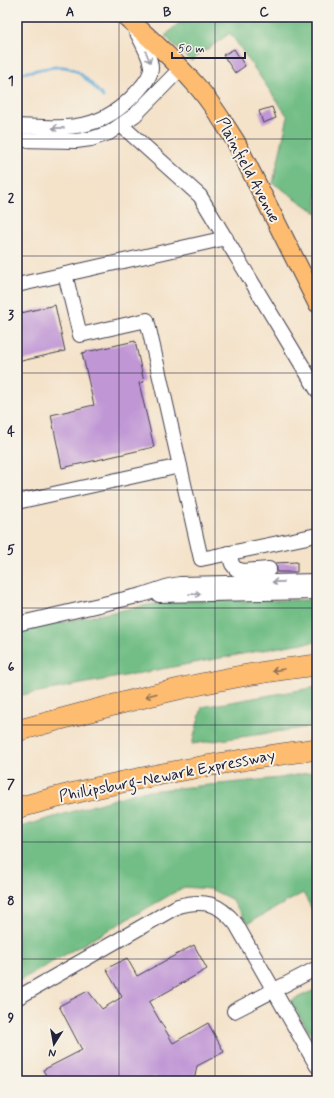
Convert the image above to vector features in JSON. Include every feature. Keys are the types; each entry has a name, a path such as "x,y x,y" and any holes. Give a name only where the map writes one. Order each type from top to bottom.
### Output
{"highway":[{"path":"17,731 172,690 229,678 317,664"},
{"name":"Phillipsburg-Newark Expressway","path":"17,808 132,780 270,755 317,749"}],"main road":[{"name":"Plainfield Avenue","path":"129,19 181,68 214,108 236,142 317,303"}],"street":[{"path":"17,126 72,127 90,124 104,119 118,111 147,80 150,74 151,66 148,56 129,19"},
{"path":"17,140 76,141 91,139 108,133 135,115 181,68"},
{"path":"121,125 200,196 317,390"},
{"path":"17,285 226,238"},
{"path":"65,274 80,335 147,320 201,559 317,535"},
{"path":"17,502 180,466"},
{"path":"229,553 232,564 236,569 244,571 269,569"},
{"path":"17,624 142,595 180,584 317,581"},
{"path":"142,595 317,592"},
{"path":"17,998 178,906 190,902 203,902 216,906 227,913 236,924 317,1066"},
{"path":"234,1011 317,968"}],"green space":[{"path":"185,17 317,17 317,213 273,183 288,117 230,33 191,61 165,36"},
{"path":"317,600 317,642 296,644 17,696 17,631 169,601"},
{"path":"317,687 317,726 192,744 202,707"},
{"path":"317,771 317,918 303,893 248,923 231,899 210,889 184,887 17,982 17,828 138,792 280,778"},
{"path":"317,989 317,1044 290,1001"}],"building":[{"path":"234,49 245,66 235,73 223,55"},
{"path":"272,107 276,118 263,123 259,111"},
{"path":"55,305 65,351 17,362 17,314"},
{"path":"135,341 144,382 139,383 154,447 62,468 51,415 94,405 82,353"},
{"path":"297,562 297,572 277,572 277,568 274,563"},
{"path":"194,945 207,969 149,1002 173,1043 208,1023 224,1052 197,1066 194,1081 157,1081 155,1077 146,1081 49,1081 43,1070 82,1050 59,1006 88,991 102,1009 122,997 106,969 127,958 137,976"}],"waterway":[{"path":"17,74 46,68 65,67 82,75 103,97"}]}
